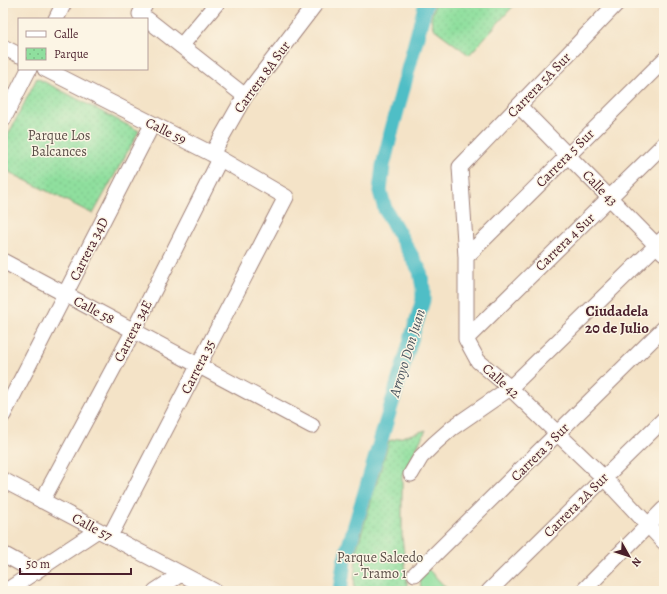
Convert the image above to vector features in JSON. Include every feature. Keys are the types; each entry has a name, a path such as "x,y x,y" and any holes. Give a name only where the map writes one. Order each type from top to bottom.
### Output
{"street":[{"path":"56,18 64,3"},
{"path":"181,46 217,3"},
{"name":"Carrera 8A Sur","path":"216,156 245,96 316,3"},
{"name":"Carrera 5A Sur","path":"460,167 617,3"},
{"path":"145,14 181,46 245,96"},
{"path":"3,47 18,54"},
{"name":"Carrera 5 Sur","path":"466,257 664,60"},
{"path":"3,120 28,70"},
{"name":"Calle 59","path":"47,70 152,125 216,156 286,198"},
{"name":"Calle 43","path":"519,106 609,198 662,246"},
{"name":"Carrera 34D","path":"3,415 152,125"},
{"name":"Carrera 4 Sur","path":"466,339 664,144"},
{"name":"Carrera 34E","path":"42,501 134,330 216,156"},
{"name":"Calle 42","path":"460,167 466,257 466,339 478,361 510,388 604,478 647,526 664,542"},
{"name":"Carrera 35","path":"6,591 104,533 198,366 286,198"},
{"path":"411,474 421,457 446,432 510,388 662,246"},
{"name":"Calle 58","path":"4,264 134,330 198,366 312,426"},
{"name":"Carrera 3 Sur","path":"415,574 664,328"},
{"name":"Carrera 2A Sur","path":"489,591 664,419"},
{"name":"Calle 57","path":"3,480 214,591"},
{"path":"583,591 664,509"},
{"path":"3,554 36,572"},
{"path":"155,591 181,574"}],"green space":[{"path":"435,3 516,3 469,55 433,28 431,18"},
{"name":"Parque Los Balcances","path":"37,78 139,131 93,214 3,169 3,145"},
{"name":"Parque Salcedo - Tramo 1","path":"426,430 402,475 402,536 408,591 354,591 356,551 389,441"},
{"path":"428,569 449,591 421,591 420,577"}],"waterway":[{"name":"Arroyo Don Juan","path":"340,591 344,562 423,300 423,288 420,271 385,209 380,191 383,166 391,133 426,3"}],"district":[{"name":"Ciudadela 20 de Julio","path":"617,320"}]}
